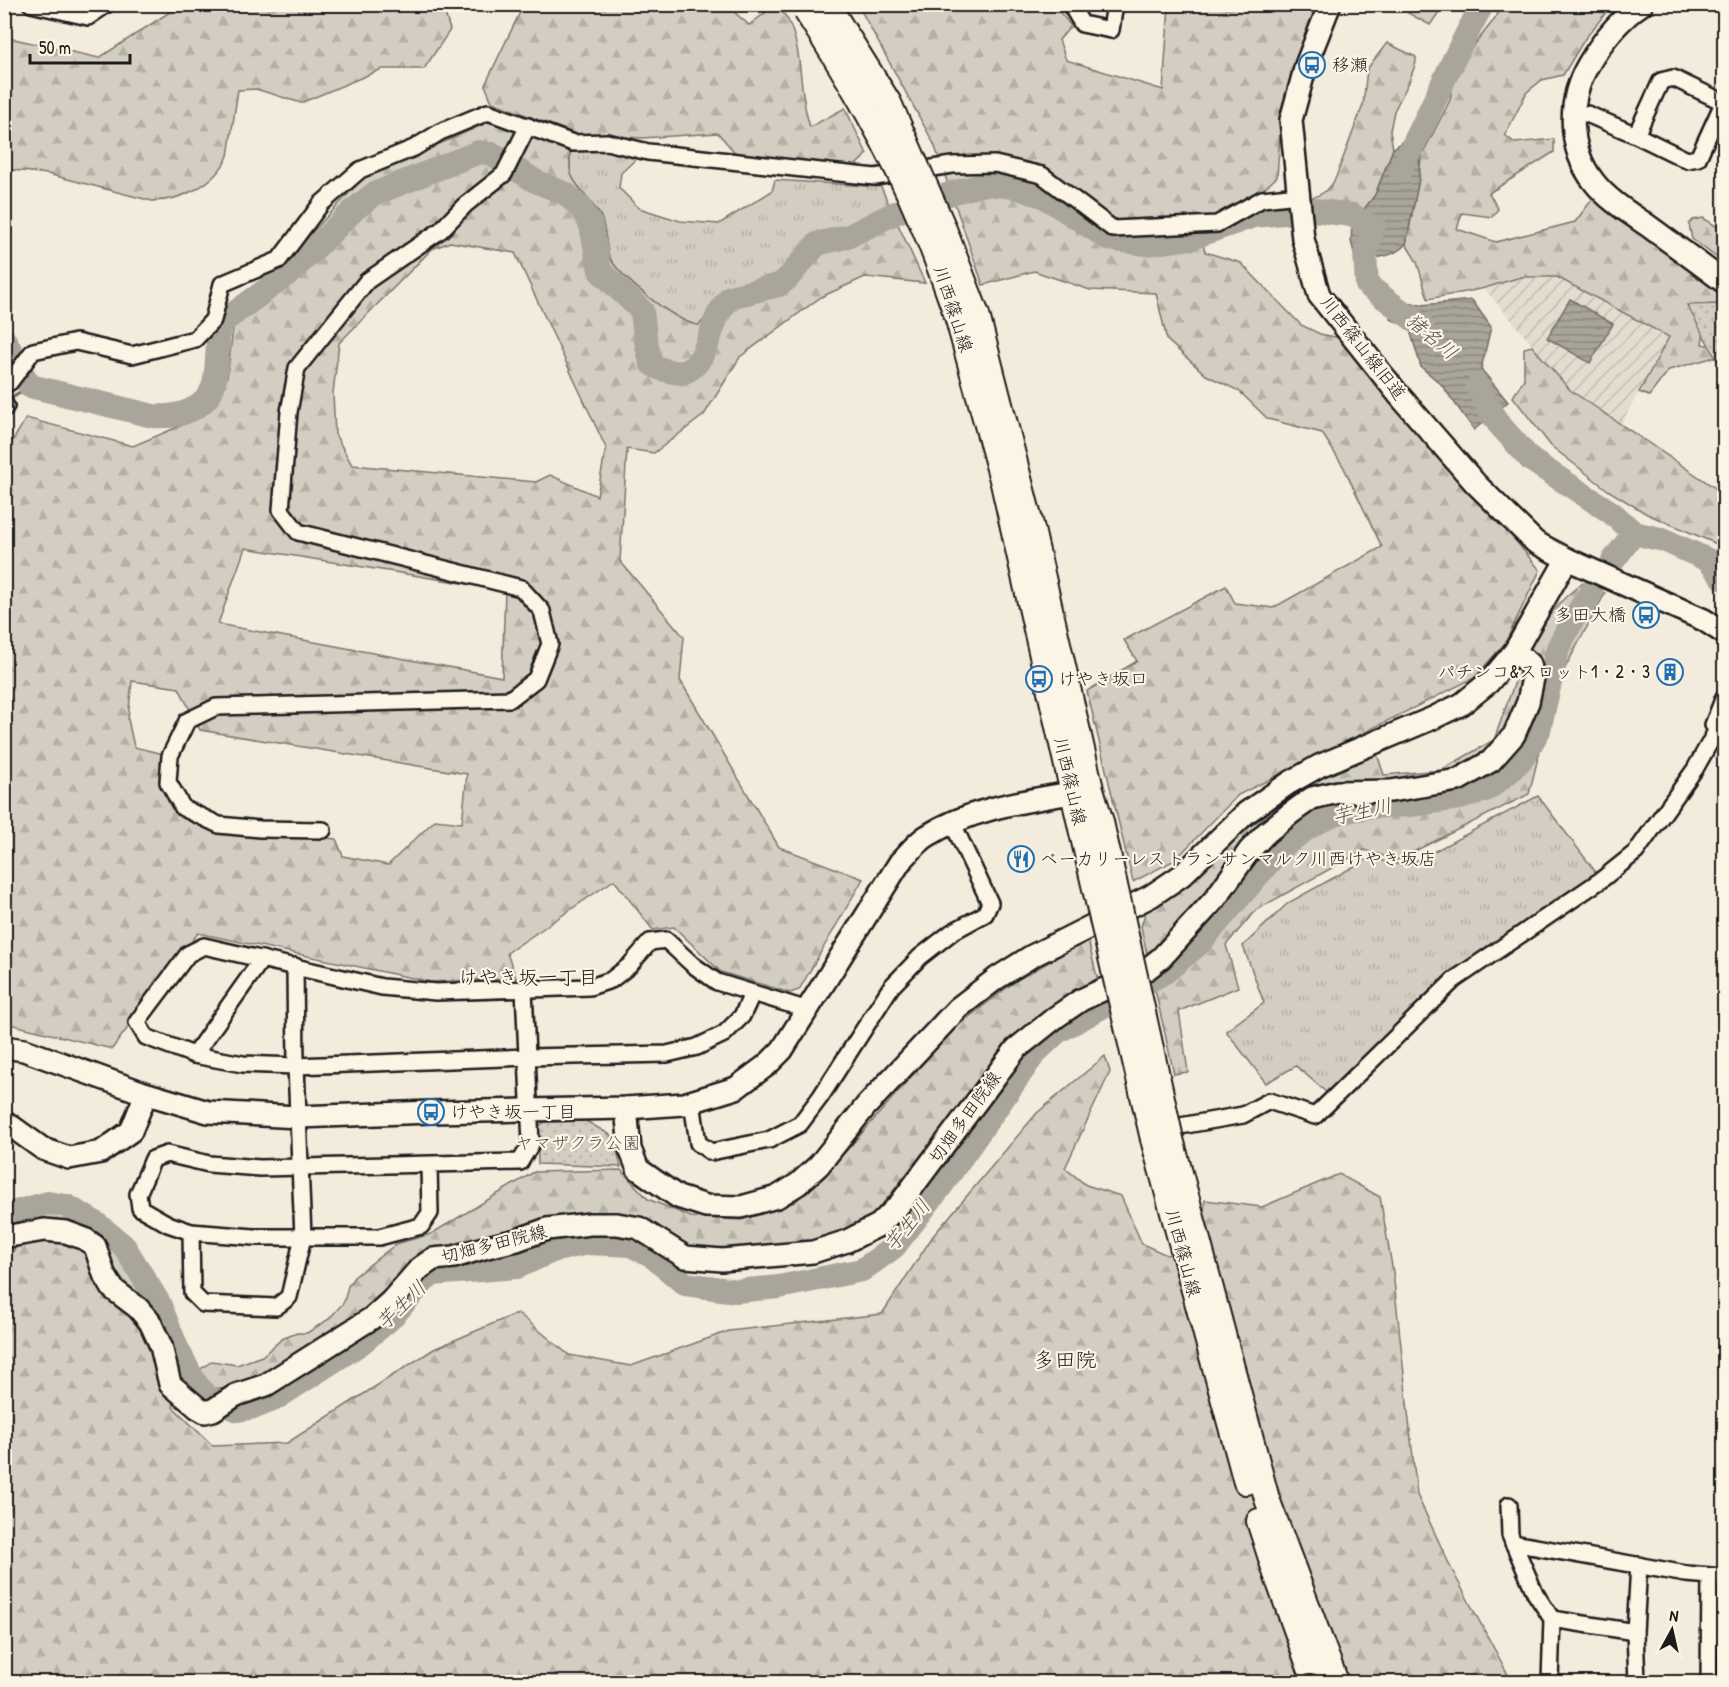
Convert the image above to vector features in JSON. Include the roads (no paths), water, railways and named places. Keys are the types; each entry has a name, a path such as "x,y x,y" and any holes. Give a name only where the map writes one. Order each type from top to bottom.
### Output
{"main road":[{"name":"川西篠山線","path":"812,7 889,103 942,224 967,315 1031,525 1082,791 1237,1451 1276,1574 1315,1683"},
{"name":"川西篠山線","path":"1164,1135 1267,1499 1336,1683"}],"street":[{"path":"32,4 76,9 88,17 107,4"},
{"path":"1070,4 1082,24 1110,30 1115,4"},
{"name":"川西篠山線旧道","path":"1330,4 1306,65 1291,120 1303,239 1319,295 1398,394 1476,484 1535,542 1567,559"},
{"path":"1642,4 1615,25 1583,73 1573,114 1574,137 1581,159 1594,181 1613,201 1725,282"},
{"path":"1573,114 1587,114 1687,160 1698,158 1724,101 1673,78 1661,81 1636,135"},
{"path":"4,385 10,382 33,351 76,342 132,355 195,339 213,320 222,284 279,260 321,204 360,170 414,148 440,132 488,112 527,130 573,143 607,142 648,152 875,177 952,165 995,164 1042,175 1113,229 1217,224 1262,199 1299,206"},
{"path":"323,830 260,829 219,825 183,808 168,783 170,756 187,721 216,707 510,699 536,679 550,644 542,611 522,588 298,532 281,510 289,412 297,368 367,282 441,230 465,205 504,174 527,130"},
{"path":"626,1108 630,1149 638,1169 678,1197 706,1206 741,1207 777,1197 798,1184 819,1165 866,1107 958,1008 997,978 1032,956 1151,896 1182,875 1246,813 1289,783 1319,766 1462,704 1489,682 1515,651 1567,559 1704,620 1725,633"},
{"name":"切畑多田院線","path":"4,1237 44,1230 66,1233 85,1239 95,1246 113,1289 138,1308 150,1322 161,1346 170,1384 205,1412 213,1410 236,1395 266,1385 372,1318 391,1301 420,1268 433,1259 454,1257 547,1230 590,1224 616,1224 639,1228 685,1257 722,1260 813,1252 847,1241 879,1225 899,1205 1016,1049 1081,1000 1147,969 1161,958 1215,899 1249,851 1266,833 1291,813 1312,798 1338,792 1391,791 1458,780 1491,761 1514,735 1528,702 1533,678 1530,664 1515,651"},
{"path":"1695,769 1725,697"},
{"path":"1164,1135 1243,1115 1269,1101 1316,1116 1454,980 1600,880 1636,852 1695,769 1725,717"},
{"path":"4,1047 24,1050 146,1094 208,1112 298,1117 626,1108 692,1102 736,1088 767,1065 782,1050 900,862 925,837 970,815 1082,791"},
{"path":"692,1102 698,1143 711,1152 770,1140 800,1124 821,1096 891,987 920,957 952,932 985,914 990,903 952,822"},
{"path":"752,994 742,1016 724,1034 697,1047 667,1054 296,1066 243,1064 194,1055 146,1037 137,1022 188,954 204,946 382,987 436,992 590,987 611,980 629,966 650,942 666,940 693,965 717,982 808,1010"},
{"path":"194,1055 262,959"},
{"path":"191,1232 192,1293 203,1304 276,1307 289,1297 303,1237 296,1066 295,966"},
{"path":"429,1165 430,1213 421,1226 379,1237 254,1237 191,1232 168,1224 140,1208 138,1194 153,1159 167,1154 209,1164 260,1168 520,1162 531,1144 524,989"},
{"path":"4,1121 43,1149 69,1158 101,1152 132,1131 146,1094"},
{"path":"1509,1505 1510,1535 1513,1543 1535,1593 1552,1619 1550,1683"},
{"path":"1513,1543 1686,1574 1717,1576 1708,1683"},
{"path":"1637,1683 1635,1632 1639,1565"},
{"path":"1552,1619 1635,1632"}],"water":[{"path":"1411,134 1420,148 1419,179 1406,244 1389,255 1355,257 1351,241 1352,225 1375,195 1393,149"},
{"path":"1570,299 1613,324 1590,363 1547,338"},
{"path":"1472,300 1491,327 1481,369 1508,402 1474,430 1441,384 1421,367 1409,327 1390,319 1400,301 1422,305"}],"waterway":[{"name":"猪名川","path":"1400,170 1483,4"},
{"path":"4,339 30,386 153,416 181,414 198,406 210,393 216,370 219,328 225,320 293,270 355,209 374,194 479,152 492,154 535,181 566,194 581,208 591,225 600,271 642,311 651,363 658,368 673,372 683,372 697,362 707,345 718,314 730,297 779,285 817,244 849,236 895,213 986,184 1015,187 1043,196 1109,239 1146,244 1191,238 1254,216 1313,210 1352,215 1373,228"},
{"name":"猪名川","path":"1374,226 1365,254 1367,285 1423,327"},
{"path":"8,400 30,386"},
{"name":"猪名川","path":"1477,387 1498,423 1531,460 1612,513 1634,533 1664,540 1708,560 1724,579"},
{"name":"芋生川","path":"1613,561 1634,533"},
{"name":"芋生川","path":"4,1215 48,1203 67,1206 96,1223 124,1246 159,1303 177,1348 194,1381 207,1397 238,1410 255,1407 275,1399 360,1344 390,1319 433,1274 517,1267 552,1251 587,1243 630,1245 651,1255 685,1284 736,1291 779,1287 862,1270 894,1247 939,1189 1035,1053 1057,1032 1165,972 1200,943 1283,846 1309,827 1334,814 1366,807 1413,805 1460,798 1488,789 1508,773 1523,758 1539,730 1558,648 1591,592"}],"place":[{"name":"移瀬","path":"1312,65"},
{"name":"多田大橋","path":"1646,615"},
{"name":"パチンコ&スロット1・2・3","path":"1670,672"},
{"name":"けやき坂口","path":"1039,679"},
{"name":"ベーカリーレストランサンマルク川西けやき坂店","path":"1021,859"},
{"name":"けやき坂一丁目","path":"431,1112"}],"district":[{"name":"けやき坂一丁目","path":"528,977"},
{"name":"多田院","path":"1065,1360"}],"park label":[{"name":"ヤマザクラ公園","path":"578,1143"}]}
